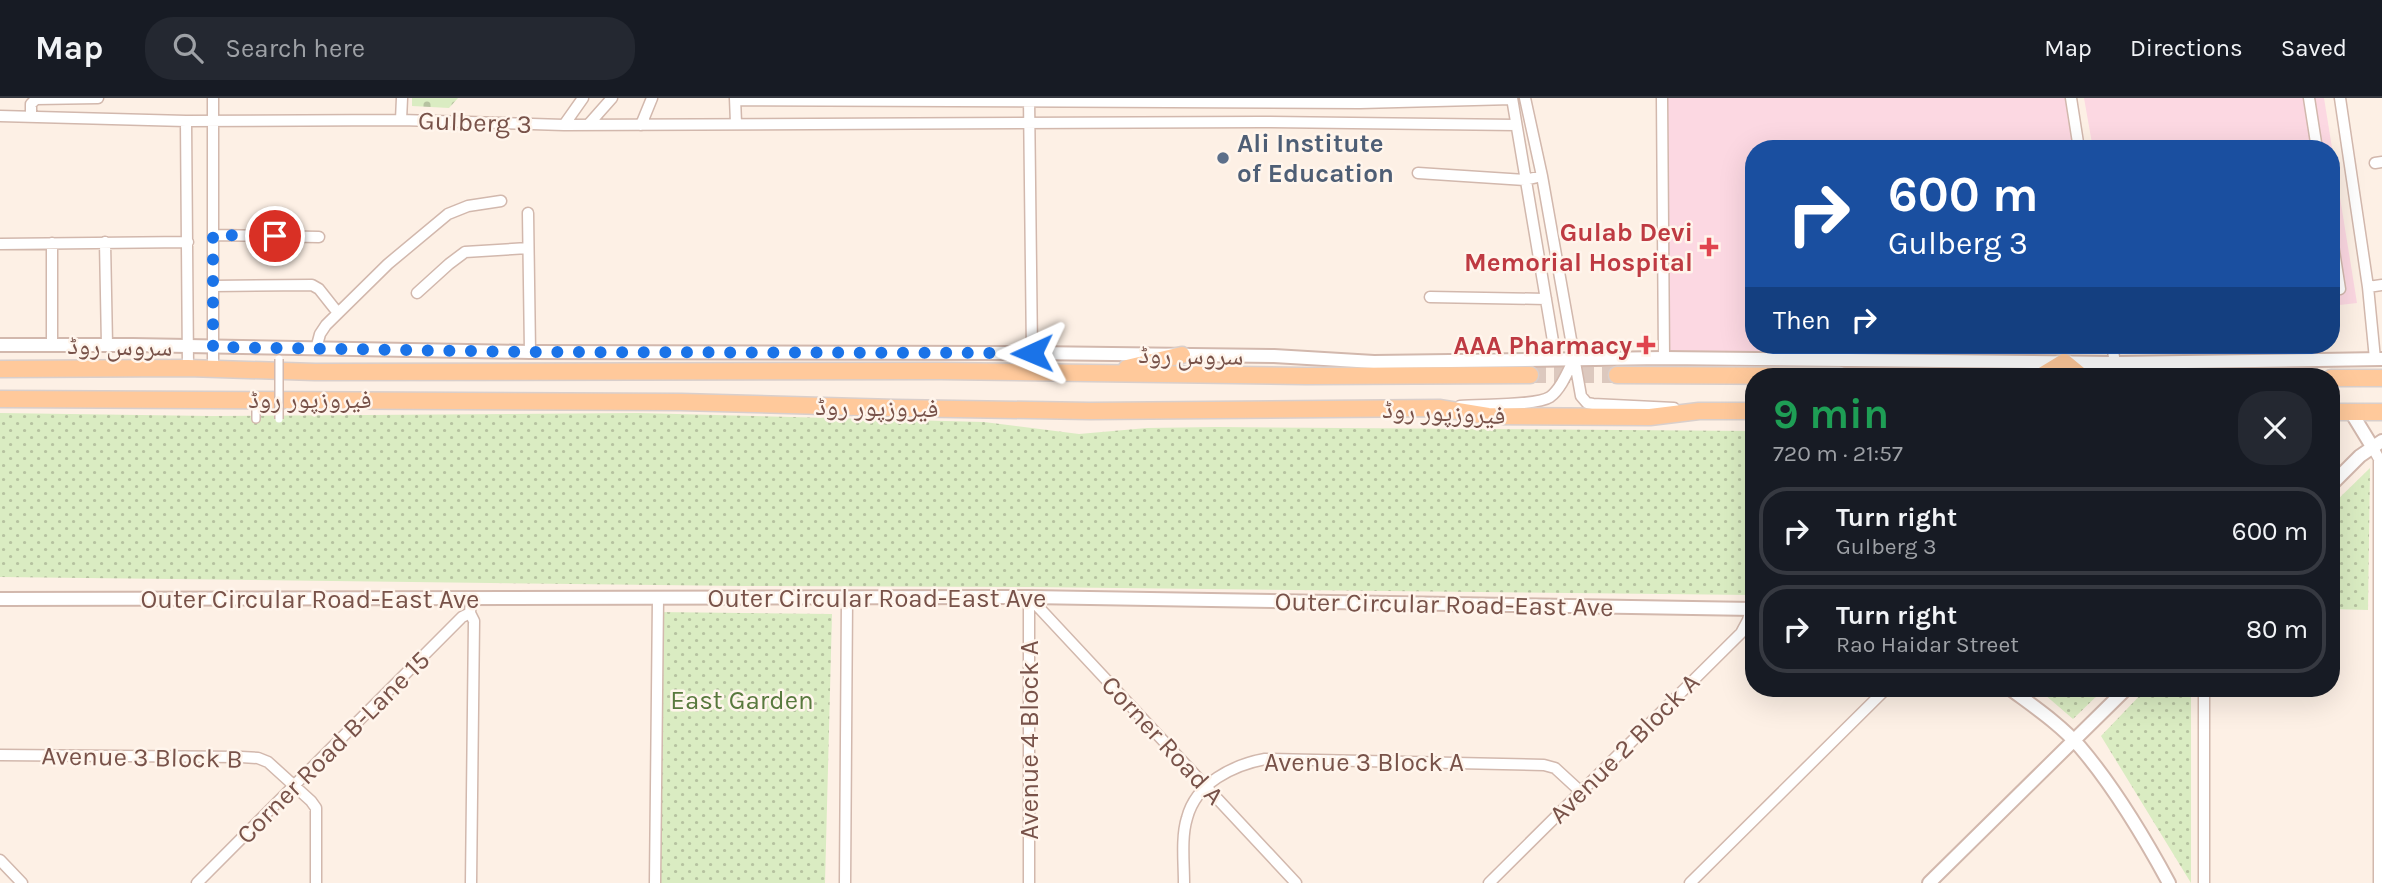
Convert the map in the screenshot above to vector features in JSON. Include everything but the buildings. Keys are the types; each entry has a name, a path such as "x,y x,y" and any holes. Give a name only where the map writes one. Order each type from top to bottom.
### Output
{"main road":[{"path":"1104,374 1182,355"},
{"path":"2054,368 2064,362 2071,368"},
{"name":"فیروزپور روڈ","path":"0,369 213,369 299,365 1306,376 1530,375"},
{"path":"1617,375 1745,376"},
{"path":"2340,378 2382,378"},
{"name":"فیروزپور روڈ","path":"0,399 681,402 1090,411 1439,408 1488,416 1650,417 1699,411 1745,411"},
{"path":"2340,412 2382,412"}],"street":[{"path":"30,117 31,104 36,99 97,98"},
{"path":"213,98 213,369"},
{"path":"401,120 402,98"},
{"path":"564,125 583,98"},
{"path":"588,125 612,98"},
{"path":"641,125 652,98"},
{"path":"1525,98 1542,176 1580,393 1587,403 1699,411"},
{"path":"1662,98 1664,358"},
{"path":"2071,98 2078,140"},
{"path":"2309,98 2316,140"},
{"path":"2340,98 2379,359"},
{"path":"736,123 735,99 1512,99 1556,359"},
{"path":"1029,99 1032,353"},
{"name":"Gulberg 3","path":"0,116 186,121 401,120 564,125 1031,122 1516,125"},
{"path":"186,121 188,368"},
{"path":"1418,173 1525,180 1542,176"},
{"path":"316,349 320,334 338,313 388,264 448,214 468,206 501,201"},
{"path":"527,213 530,352"},
{"path":"213,235 319,237"},
{"path":"105,242 107,345"},
{"path":"0,244 188,242"},
{"path":"52,243 52,345"},
{"path":"417,293 465,252 528,248"},
{"path":"1544,286 1561,279"},
{"path":"213,286 312,285 338,313"},
{"path":"2368,287 2382,285"},
{"path":"1430,297 1546,299"},
{"path":"1550,316 1567,319"},
{"name":"سروس روڈ","path":"0,345 530,352 1032,353 1273,356 1374,362 1664,358 2115,363 2379,359"},
{"path":"2114,354 2115,363"},
{"path":"279,359 279,419"},
{"path":"1439,408 1546,399 1556,391 1575,359"},
{"path":"256,399 256,419"},
{"path":"2351,412 2378,444 2379,459 2379,883"},
{"path":"2340,476 2360,456 2378,444"},
{"name":"Outer Circular Road-East Ave","path":"0,599 1029,597 1745,609"},
{"name":"Corner Road A","path":"1029,597 1296,883"},
{"name":"Avenue 4 Block A","path":"1029,597 1029,883"},
{"path":"655,883 658,598"},
{"path":"471,599 470,613 474,621 471,883"},
{"path":"845,883 847,599"},
{"name":"Corner Road B-Lane 15","path":"197,883 462,617 470,613"},
{"name":"Avenue 2 Block A","path":"1489,883 1741,633 1745,626"},
{"path":"1690,883 1878,697"},
{"path":"2020,697 2073,740 2110,786 2136,824 2169,883"},
{"path":"1929,883 2118,697"},
{"path":"2204,697 2204,883"},
{"name":"Avenue 3 Block B","path":"0,755 258,758 268,762 316,808 316,883"},
{"name":"Avenue 3 Block A","path":"1184,883 1186,820 1192,802 1207,786 1231,769 1247,762 1265,759 1550,765 1580,791"},
{"path":"0,860 22,883"}],"shaded area":[{"name":"Gulab Devi Memorial Hospital","path":"1668,98 2065,98 2072,140 1745,140 1745,352 1663,353"},
{"path":"2084,98 2324,98 2331,140 2091,140"},
{"path":"2340,197 2357,303 2340,305"}],"green space":[{"path":"412,98 458,98 449,108 412,106"},
{"path":"0,413 211,416 638,413 984,422 1079,434 1147,428 1217,427 1745,431 1745,595 0,577"},
{"path":"2370,468 2368,610 2340,609 2340,497"},
{"name":"East Garden","path":"655,612 832,614 825,883 661,883"},
{"path":"2047,697 2096,697 2073,719"},
{"path":"2138,697 2191,697 2191,883 2101,736"}],"tunnel":[{"path":"1530,375 1617,375"}],"place":[{"name":"Ali Institute of Education","path":"1223,158"},
{"name":"Gulab Devi Memorial Hospital","path":"1709,247"},
{"name":"AAA Pharmacy","path":"1646,345"}],"route":[{"path":"275,236 213,235 213,347 530,352 1032,353"}]}
